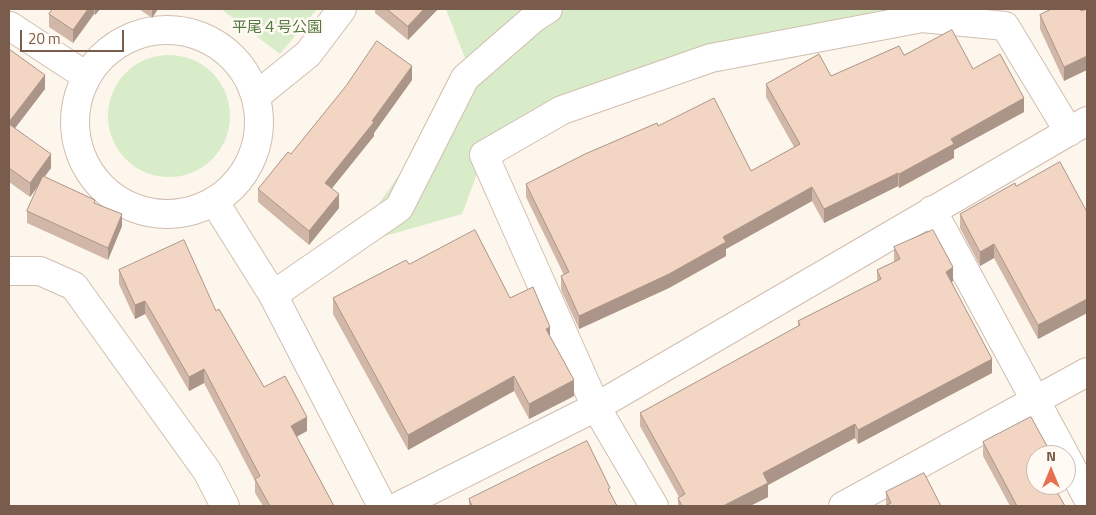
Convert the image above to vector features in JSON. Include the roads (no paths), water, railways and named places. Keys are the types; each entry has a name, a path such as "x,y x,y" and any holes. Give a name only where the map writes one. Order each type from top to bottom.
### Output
{"street":[{"path":"256,96 308,54 342,9"},
{"path":"273,295 399,208 465,78 534,18 548,9"},
{"path":"399,506 596,407 932,210 1078,127 1005,26 922,18 712,58 562,110 484,155 596,407 654,506"},
{"path":"13,21 86,76"},
{"path":"165,29 195,34 222,48 243,69 256,96 259,126 253,156 237,182 214,201 186,212 156,213 127,205 102,187 83,162 75,132 77,101 86,76 109,50 136,35 165,29"},
{"path":"214,201 273,295 382,506"},
{"path":"932,210 1059,445"},
{"path":"9,271 40,271 74,286 207,471 225,506"},
{"path":"843,506 1087,372"},
{"path":"1076,476 1087,497"}],"park label":[{"name":"平尾４号公園","path":"277,28"}]}
